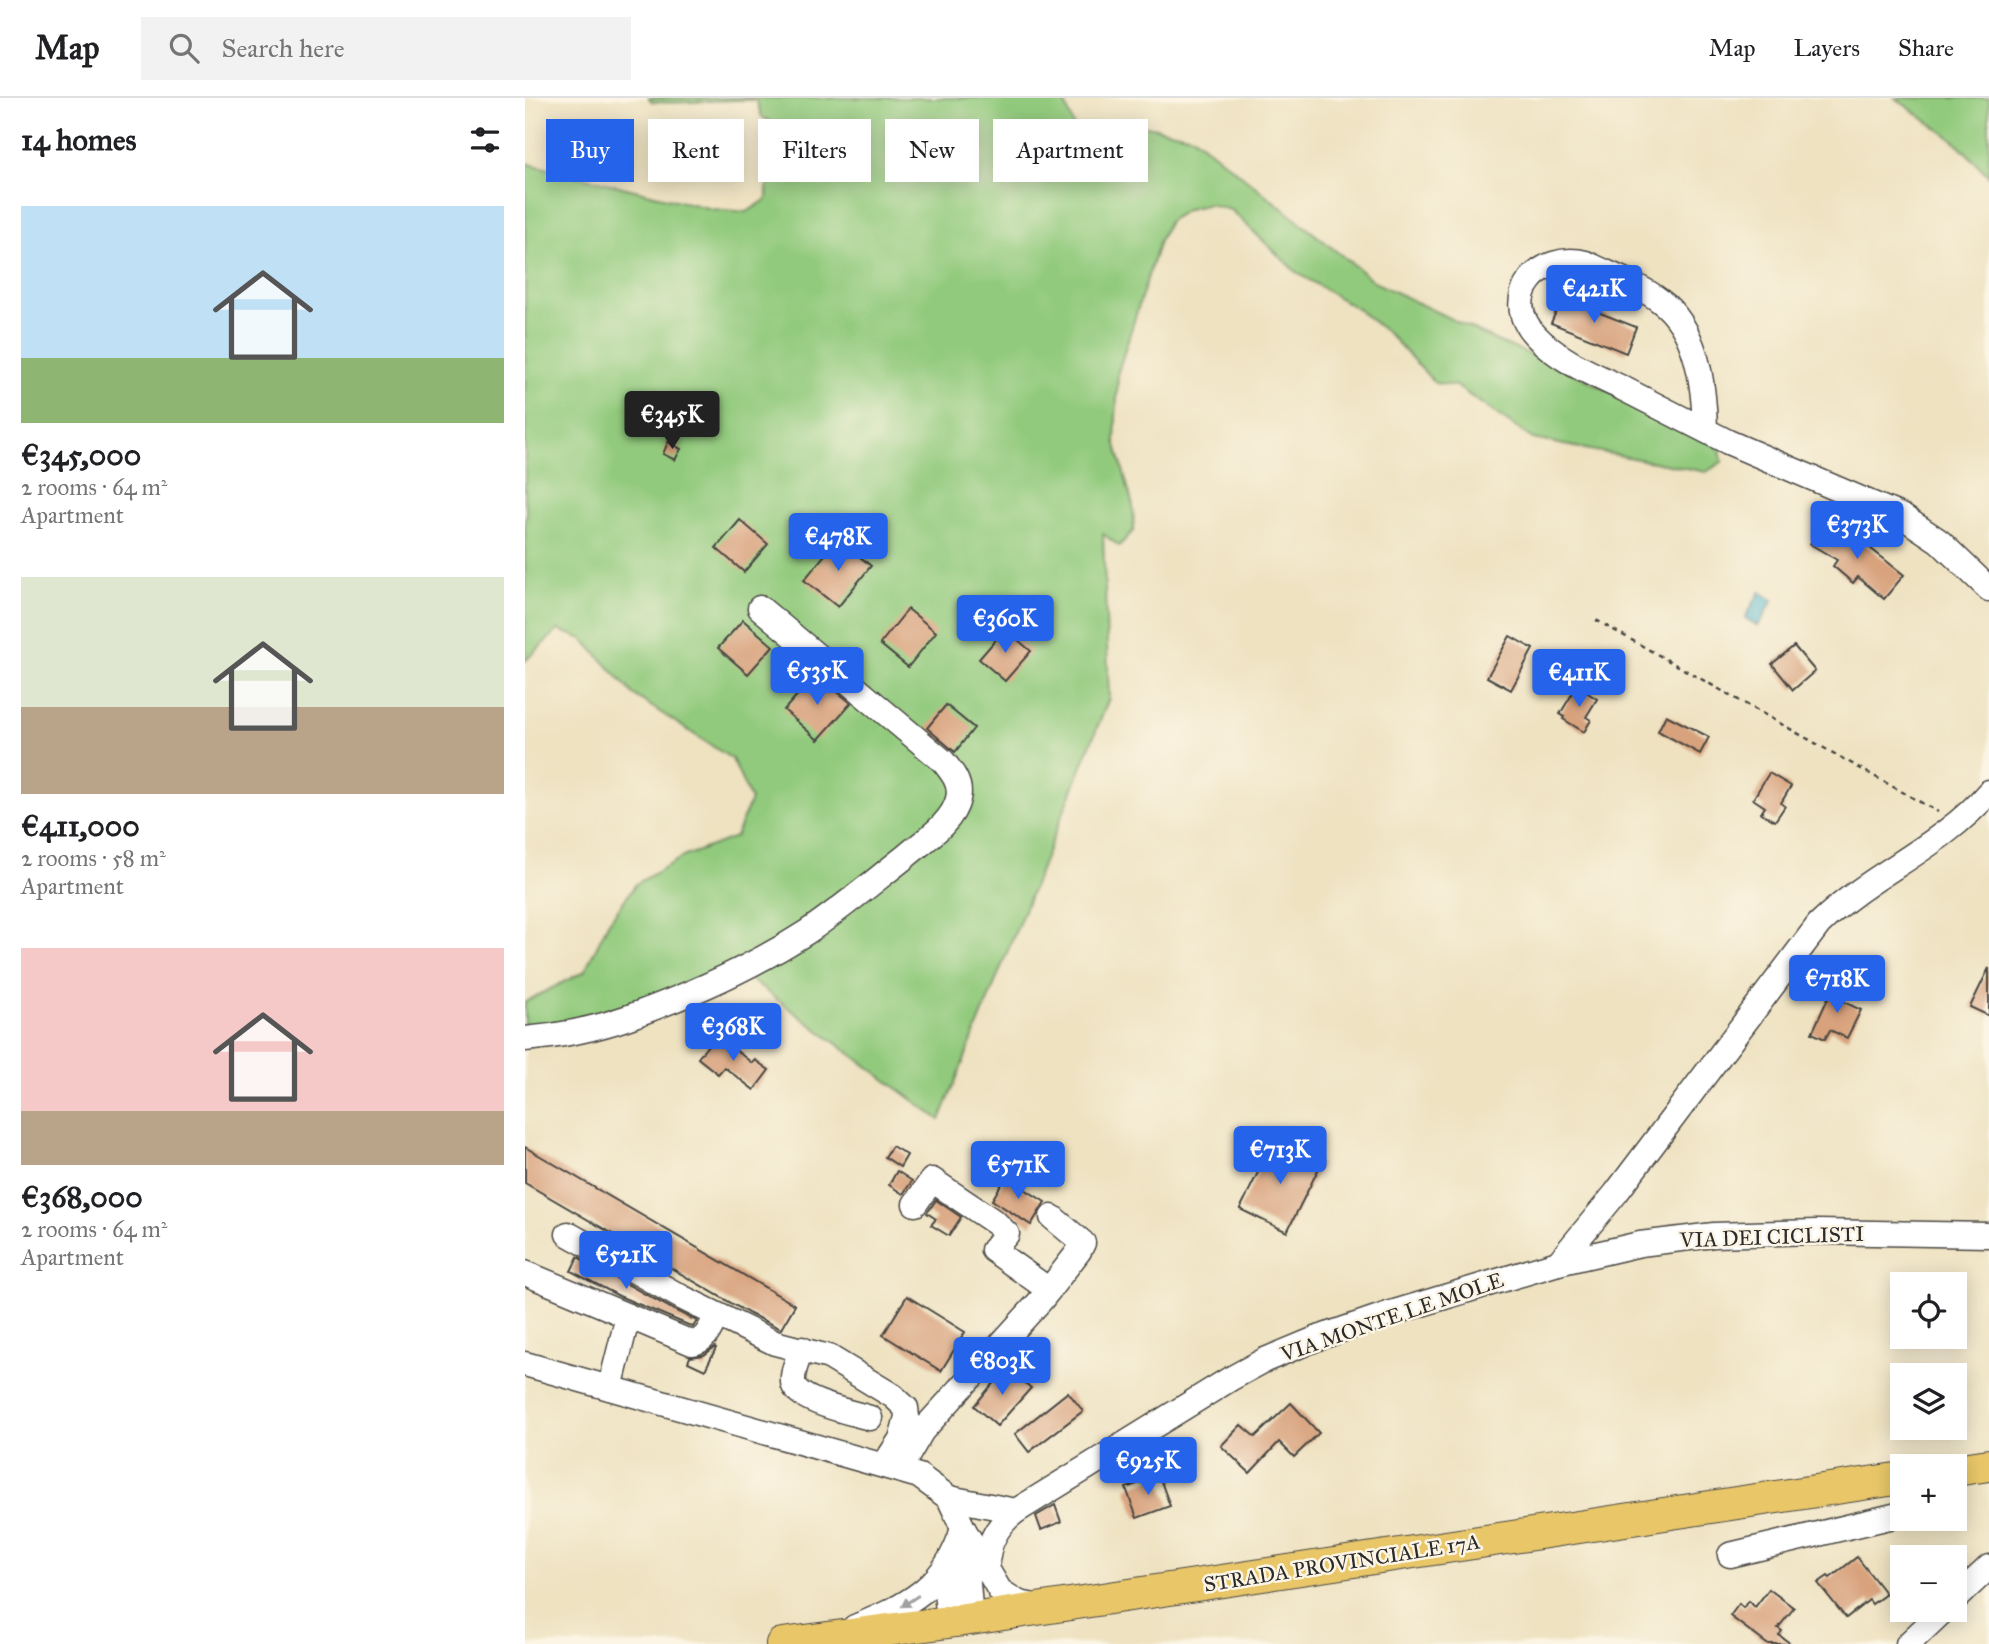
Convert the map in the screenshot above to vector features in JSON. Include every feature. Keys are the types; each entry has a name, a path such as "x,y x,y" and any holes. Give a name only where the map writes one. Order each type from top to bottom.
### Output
{"main road":[{"path":"1967,1468 1989,1465"},
{"name":"STRADA PROVINCIALE 17A","path":"782,1644 1044,1608 1890,1480"}],"street":[{"path":"1705,430 1703,394 1692,348 1685,331 1669,309 1648,293 1575,260 1552,263 1541,268 1532,277 1523,295 1521,310 1529,328 1540,340 1577,366 1705,430 1903,517 1949,549 1989,589"},
{"path":"525,1039 576,1033 630,1017 773,952 808,931 869,886 936,830 956,806 959,794 957,782 943,761 760,608"},
{"path":"1558,1263 1616,1193 1819,924 1855,892 1925,848 1958,823 1989,792"},
{"path":"915,1204 932,1180 996,1223 1007,1234 993,1250 1049,1290"},
{"path":"893,1467 1049,1290 1083,1243 1052,1217"},
{"path":"568,1234 717,1315 775,1343 820,1353 893,1396 906,1408 906,1426 893,1467"},
{"name":"VIA DEI CICLISTI","path":"1558,1263 1640,1244 1714,1235 1989,1235"},
{"name":"VIA MONTE LE MOLE","path":"988,1571 988,1553 992,1538 1004,1521 1016,1511 1265,1360 1388,1314 1558,1263"},
{"path":"525,1273 692,1343 705,1338 717,1315"},
{"path":"610,1388 628,1316"},
{"path":"801,1349 793,1378 797,1392 809,1399 870,1418"},
{"path":"525,1364 893,1467 930,1483 949,1498 994,1584 1012,1601 1044,1608"},
{"path":"949,1498 1016,1511"},
{"path":"1730,1555 1890,1517"},
{"path":"834,1636 905,1605 925,1590 944,1570 958,1546 963,1528"},
{"path":"960,1620 963,1528"},
{"path":"1967,1588 1989,1567"},
{"path":"944,1570 960,1620"},
{"path":"1908,1644 1931,1622"}],"path":[{"path":"1595,620 1958,823"}],"green space":[{"path":"649,98 1063,98 1071,119 993,119 993,182 1148,182 1148,126 1192,136 1376,283 1499,342 1564,368 1720,448 1722,462 1706,472 1533,439 1456,386 1435,383 1390,335 1356,308 1296,272 1231,210 1209,204 1188,209 1169,221 1159,241 1118,372 1115,441 1133,506 1134,530 1119,546 1103,534 1109,698 940,1120 744,975 644,1007 525,1033 525,1002 585,971 608,923 636,884 683,857 735,837 751,800 732,759 634,695 583,639 558,630 525,661 525,163 546,168 546,182 602,182 712,209 747,212 767,199 767,182 871,182 871,119 766,119 762,117 756,100 652,102"},
{"path":"1895,98 1989,98 1989,176 1955,141"}],"water":[{"path":"1760,592 1773,600 1758,626 1745,618"}],"building":[{"path":"1562,298 1636,327 1626,353 1551,323"},
{"path":"668,442 681,449 675,460 663,454"},
{"path":"740,520 768,544 744,572 716,548"},
{"path":"1822,523 1853,541 1856,537 1904,575 1884,599 1858,577 1853,583 1833,566 1837,560 1810,544"},
{"path":"838,539 871,566 838,607 804,580"},
{"path":"908,609 936,632 908,667 880,644"},
{"path":"743,620 773,646 748,674 718,648"},
{"path":"1005,629 1031,651 1005,681 979,659"},
{"path":"1510,636 1533,649 1511,690 1487,677"},
{"path":"1794,646 1815,671 1793,690 1772,664"},
{"path":"816,674 851,703 818,740 784,710"},
{"path":"1577,686 1597,699 1586,717 1591,720 1584,732 1563,719 1560,714"},
{"path":"946,705 974,728 955,752 927,728"},
{"path":"1666,715 1709,737 1700,754 1658,731"},
{"path":"1769,773 1791,786 1781,803 1785,806 1775,821 1761,813 1765,807 1753,799"},
{"path":"1989,968 1989,1016 1970,1007"},
{"path":"1834,985 1848,993 1844,1002 1861,1010 1847,1038 1830,1030 1825,1039 1812,1033"},
{"path":"716,1035 752,1063 755,1060 769,1070 754,1090 724,1067 718,1074 698,1058"},
{"path":"1274,1140 1321,1164 1287,1232 1240,1209"},
{"path":"892,1146 907,1155 900,1167 885,1157"},
{"path":"525,1147 795,1305 781,1329 750,1314 525,1183"},
{"path":"897,1171 912,1181 903,1194 889,1185"},
{"path":"1006,1177 1045,1202 1031,1225 992,1200"},
{"path":"936,1200 961,1217 949,1236 931,1225 936,1219 927,1213"},
{"path":"578,1257 697,1321 693,1327 619,1296 571,1271"},
{"path":"907,1296 965,1332 941,1371 883,1335"},
{"path":"715,1347 705,1370 688,1362 690,1357 704,1355"},
{"path":"1007,1367 1031,1388 997,1426 974,1406"},
{"path":"1068,1392 1083,1411 1029,1452 1015,1434"},
{"path":"1291,1403 1319,1433 1294,1457 1279,1442 1250,1473 1221,1446 1241,1425 1255,1437"},
{"path":"1159,1476 1170,1506 1137,1518 1126,1488"},
{"path":"1055,1505 1061,1522 1041,1530 1036,1516"},
{"path":"1857,1557 1886,1594 1872,1604 1869,1600 1846,1618 1818,1583 1828,1576 1830,1578"},
{"path":"1769,1589 1794,1608 1778,1628 1782,1631 1779,1635 1791,1644 1767,1644 1730,1616 1739,1604 1743,1608 1748,1601 1755,1607"}]}
